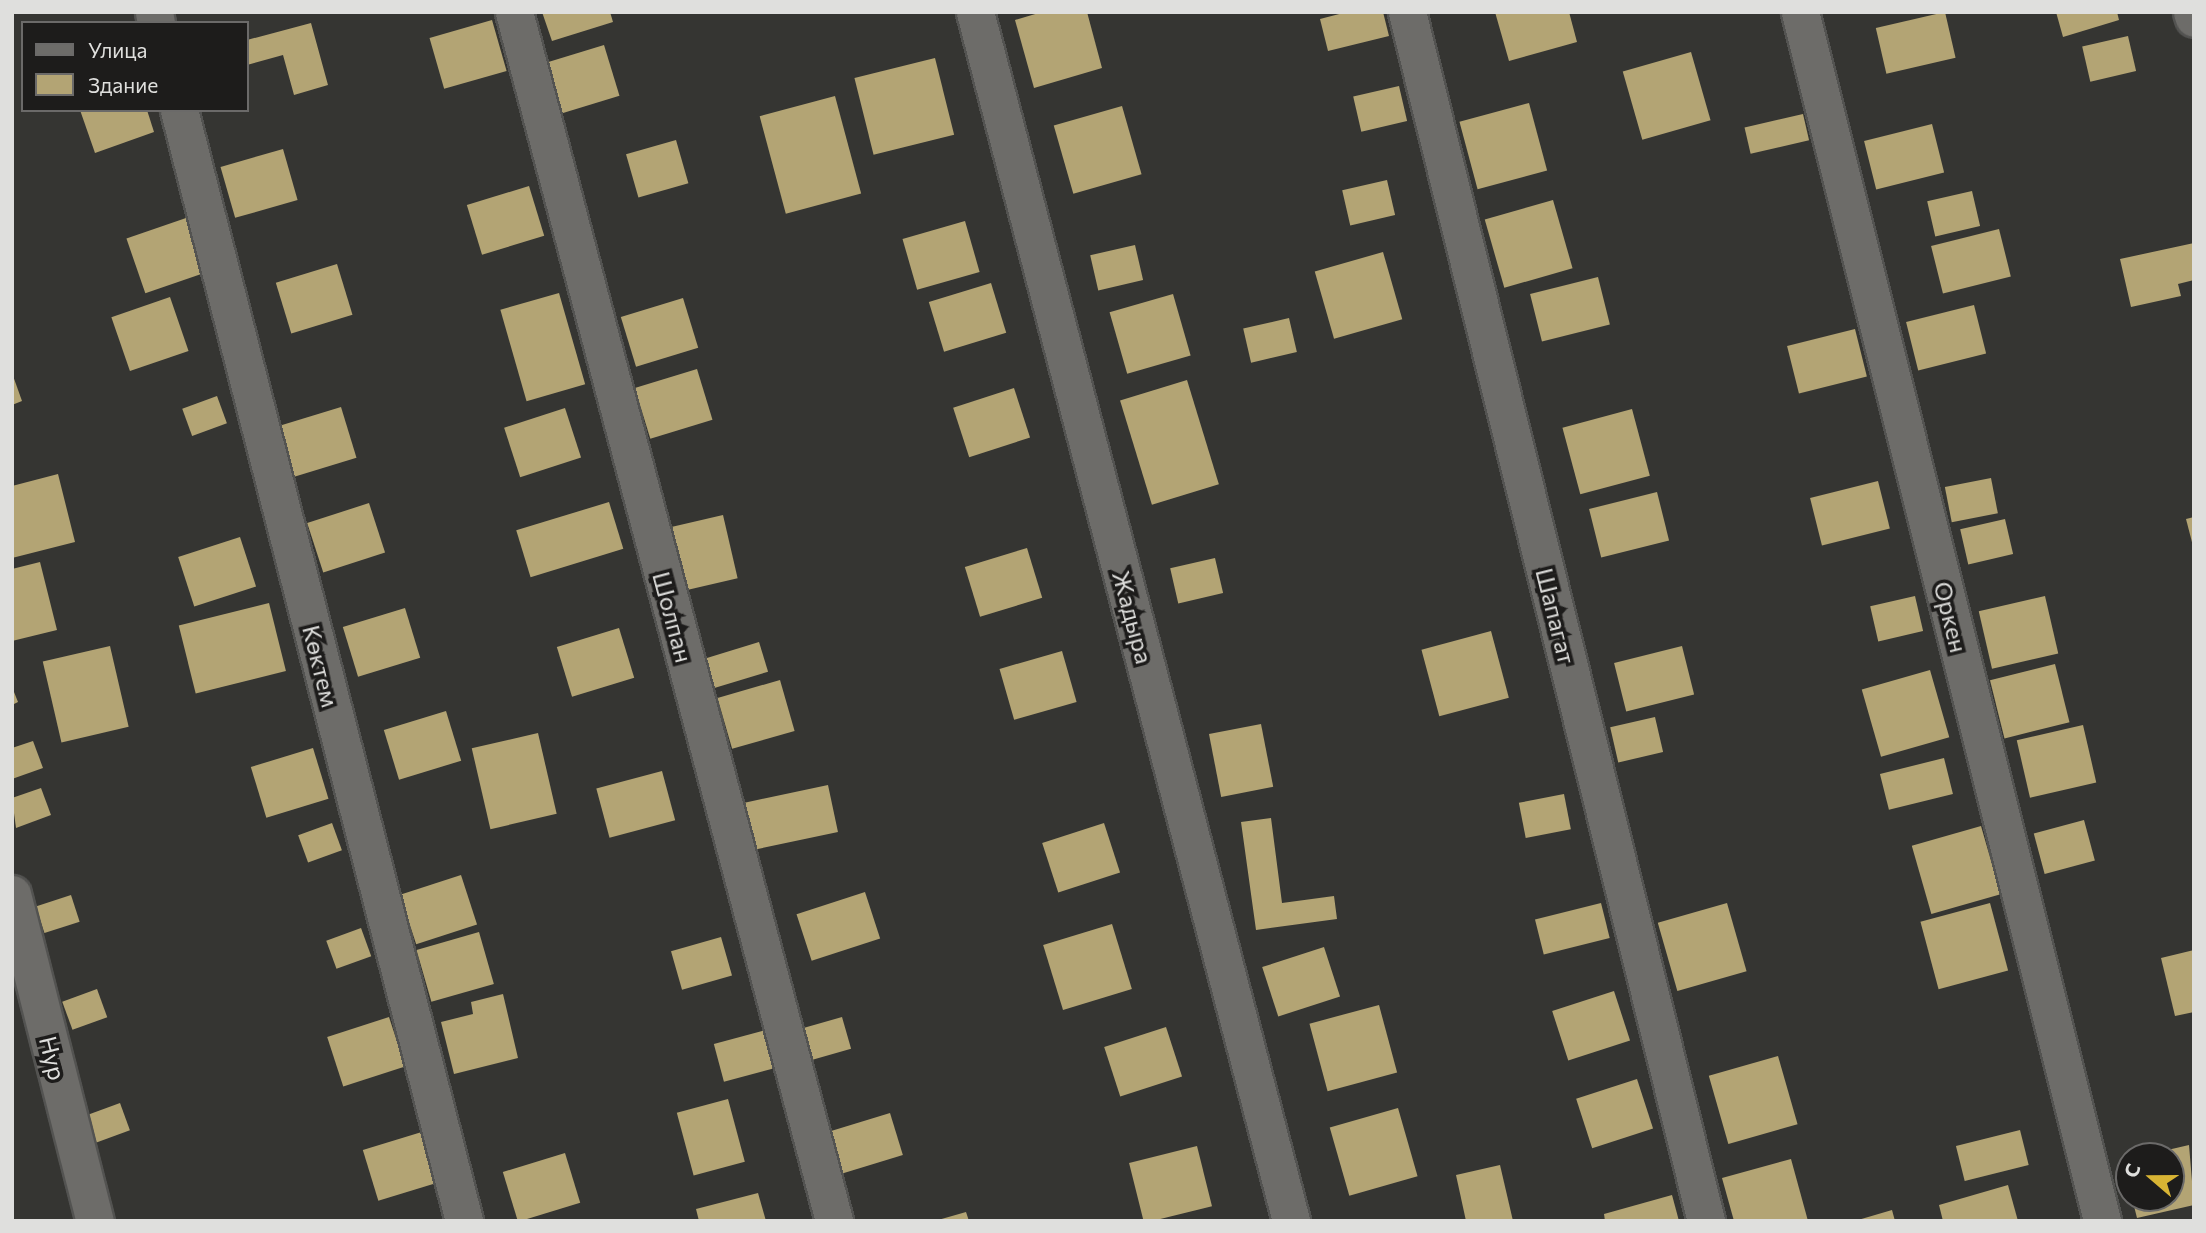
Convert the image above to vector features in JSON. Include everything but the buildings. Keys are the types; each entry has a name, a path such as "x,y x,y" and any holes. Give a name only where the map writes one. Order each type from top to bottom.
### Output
{"street":[{"name":"Шолпан","path":"514,12 834,1221"},
{"name":"Жадыра","path":"975,12 1291,1221"},
{"name":"Шапагат","path":"1407,12 1706,1221"},
{"name":"Оркен","path":"1800,12 2102,1221"},
{"path":"2192,12 2194,18"},
{"name":"Көктем","path":"180,112 464,1221"},
{"name":"Нур","path":"12,894 94,1221"}]}
